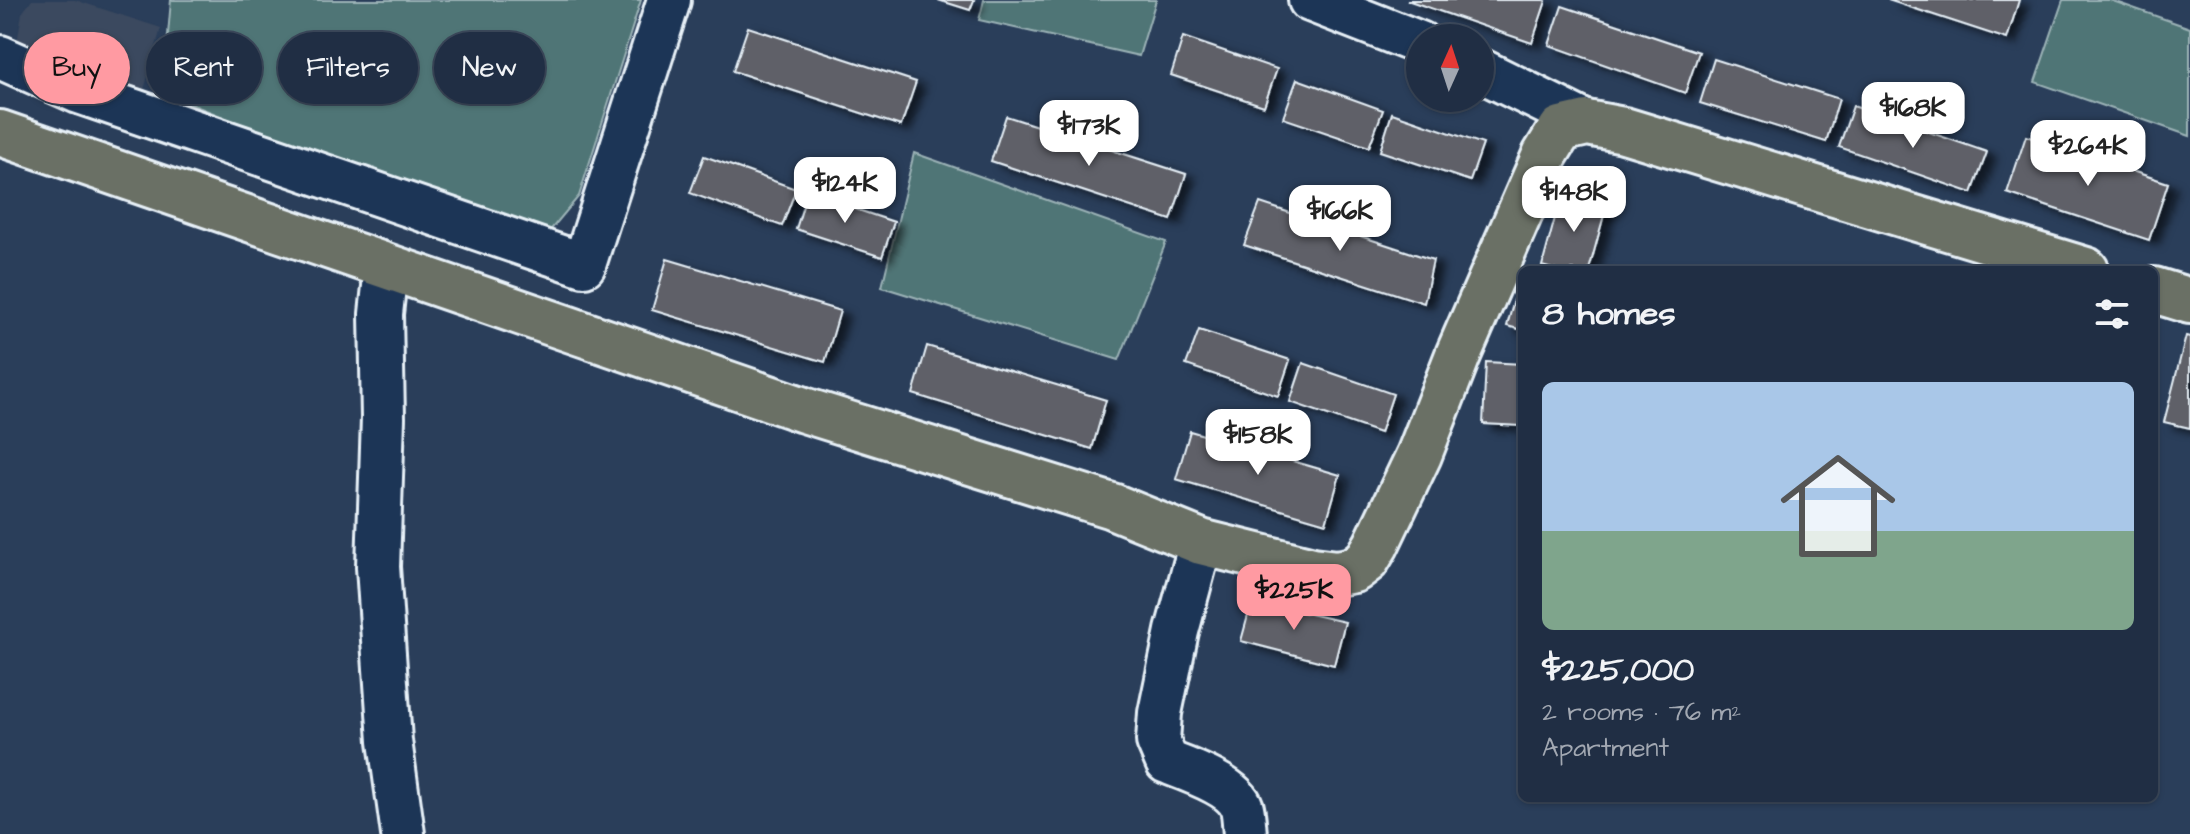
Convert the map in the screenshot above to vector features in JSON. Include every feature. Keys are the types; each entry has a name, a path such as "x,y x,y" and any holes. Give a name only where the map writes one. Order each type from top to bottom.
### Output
{"main road":[{"path":"0,133 804,410 1112,506 1201,542 1313,570 1337,573 1354,570 1367,560 1419,455 1458,355 1545,155 1561,129 1587,123 1624,130 2073,266"},
{"path":"2158,291 2190,301"}],"street":[{"path":"0,57 79,92 584,265 669,0"},
{"path":"1310,0 1406,38"},
{"path":"1494,77 1587,123"},
{"path":"386,268 381,314 383,418 378,567 390,741 403,834"},
{"path":"1201,542 1167,678 1158,741 1167,762 1202,776 1230,792 1242,806 1245,834"}],"shaded area":[{"path":"32,0 75,0 161,28 160,32 146,32 146,83 140,105 130,101 130,32 24,32 24,59 15,55 22,13"}],"green space":[{"path":"171,0 641,0 579,196 548,233 359,171 191,104 262,104 262,32 168,32"},
{"path":"984,0 1156,0 1139,56 979,20"},
{"path":"2063,0 2110,0 2190,28 2190,136 2035,82"},
{"path":"914,153 1166,242 1119,360 882,287"}],"building":[{"path":"938,0 974,0 970,10"},
{"path":"1407,0 1546,1 1532,43 1494,30 1494,24 1477,24"},
{"path":"1888,0 2019,0 2007,39"},
{"path":"1562,6 1699,52 1685,93 1549,45"},
{"path":"748,27 916,82 901,126 733,71"},
{"path":"1183,37 1277,69 1264,106 1171,75"},
{"path":"1714,59 1839,99 1826,142 1700,103"},
{"path":"1297,79 1383,110 1369,147 1283,118"},
{"path":"1853,106 1987,152 1972,193 1839,147"},
{"path":"1392,113 1483,144 1470,181 1380,151"},
{"path":"1006,116 1186,174 1171,220 991,161"},
{"path":"2026,136 2168,183 2149,240 2007,193"},
{"path":"704,156 796,189 782,226 690,193"},
{"path":"1562,192 1607,204 1590,266 1542,266"},
{"path":"807,193 894,222 882,257 796,229"},
{"path":"1260,203 1433,260 1424,303 1244,245"},
{"path":"667,259 840,311 825,362 652,310"},
{"path":"1518,285 1518,329 1507,326"},
{"path":"1199,330 1290,360 1278,396 1186,365"},
{"path":"2186,336 2190,337 2190,428 2164,422"},
{"path":"927,346 1106,400 1092,449 913,394"},
{"path":"1486,362 1518,364 1518,426 1483,424"},
{"path":"1303,363 1393,394 1380,433 1290,402"},
{"path":"1190,431 1340,475 1326,523 1176,479"},
{"path":"1252,601 1345,622 1334,665 1241,641"}]}
